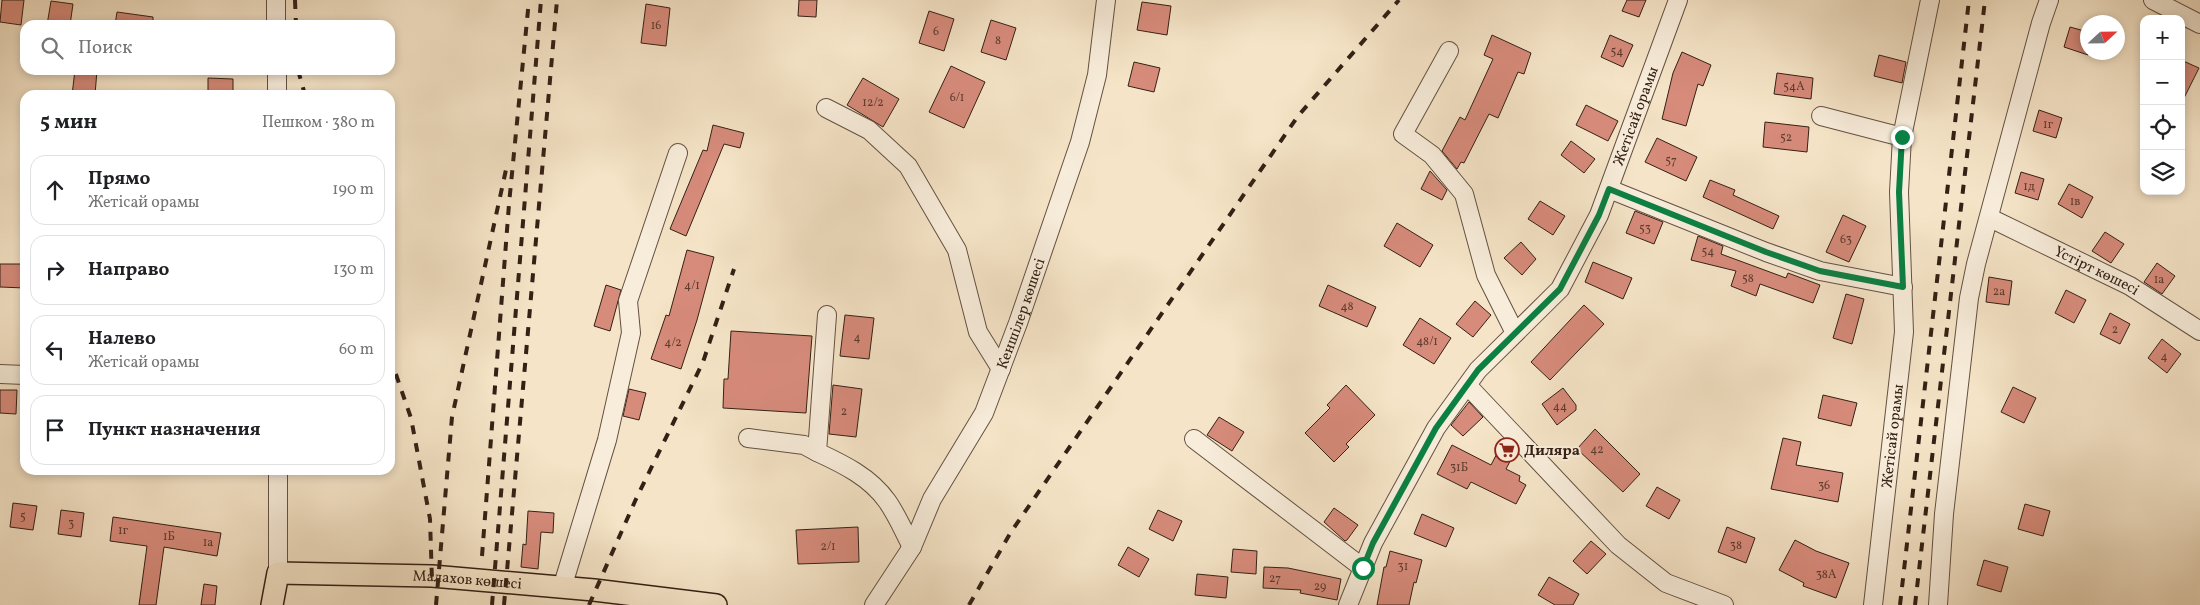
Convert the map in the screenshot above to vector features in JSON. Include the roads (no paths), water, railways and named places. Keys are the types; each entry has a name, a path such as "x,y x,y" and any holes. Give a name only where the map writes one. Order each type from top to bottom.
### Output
{"main road":[{"name":"Малахов көшесі","path":"278,573 432,576 716,605"},
{"path":"272,605 278,573"}],"street":[{"path":"276,0 276,20"},
{"name":"Кеншілер көшесі","path":"874,605 912,547 932,499 984,413 1001,369 1080,142 1097,75 1106,0"},
{"name":"Жетісай орамы","path":"1348,605 1373,543 1431,436 1478,370 1560,289 1599,215 1678,0"},
{"name":"Жетісай орамы","path":"1873,605 1904,332 1899,192 1902,137 1930,0"},
{"path":"1938,605 1944,514 1969,298 2041,23 2049,0"},
{"path":"2153,0 2200,24"},
{"path":"1448,51 1403,134 1432,155 1464,194 1486,275 1515,334"},
{"path":"276,75 277,90"},
{"path":"826,108 869,130 908,166 957,250 978,332 1001,369"},
{"path":"1821,116 1902,137"},
{"path":"562,588 607,440 631,333 628,301 678,153"},
{"path":"1609,189 1757,249 1820,271 1903,287"},
{"name":"Үстірт көшесі","path":"1990,218 2130,286 2200,331"},
{"path":"817,452 827,315"},
{"path":"0,374 20,375"},
{"path":"1468,386 1618,545 1666,583 1724,605"},
{"path":"748,438 804,445 845,466 871,483 887,502 912,547"},
{"path":"1194,439 1363,568"},
{"path":"278,475 278,573"}],"railway":[{"path":"295,0 296,20"},
{"path":"482,556 509,204 529,0"},
{"path":"492,605 541,0"},
{"path":"504,605 557,0"},
{"path":"969,605 1011,532 1298,116 1399,0"},
{"path":"1900,605 1969,0"},
{"path":"1915,605 1985,0"},
{"path":"299,75 304,90"},
{"path":"436,605 452,417 507,165"},
{"path":"589,605 636,499 703,362 734,269"},
{"path":"395,372 411,418 430,519 432,581"}],"place":[{"name":"Диляра","path":"1507,450"}]}
